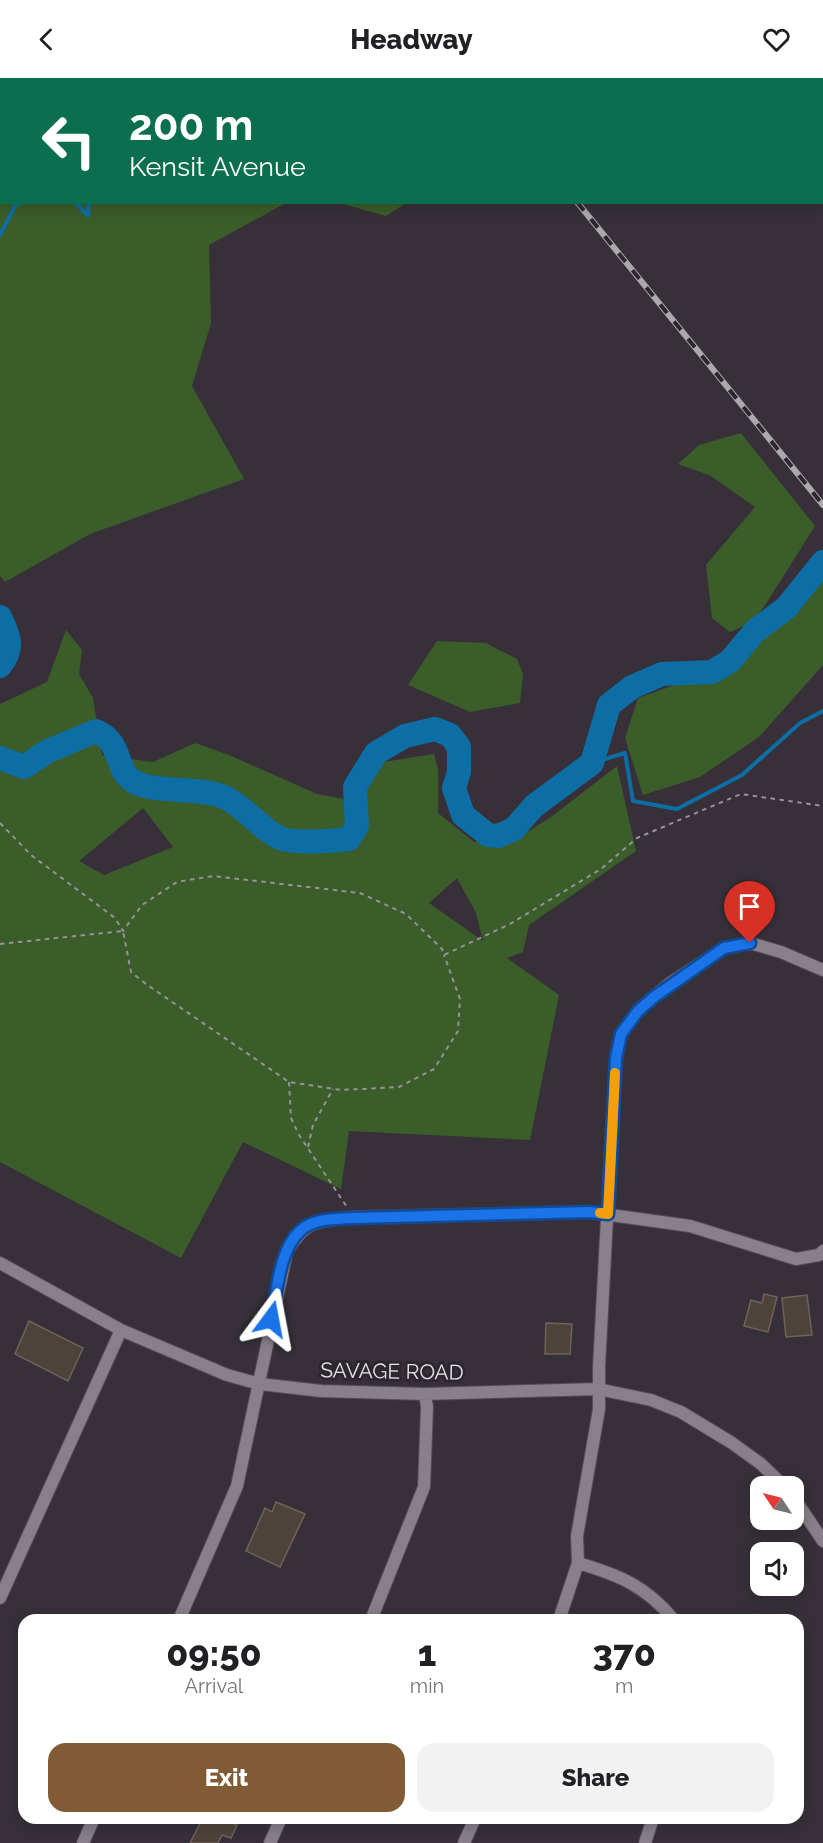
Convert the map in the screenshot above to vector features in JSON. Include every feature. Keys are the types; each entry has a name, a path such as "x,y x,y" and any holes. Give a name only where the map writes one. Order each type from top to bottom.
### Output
{"street":[{"path":"561,1614 578,1563 577,1536 599,1409 598,1389 616,1058 621,1034 638,1011 670,983 724,948 750,943 781,952 823,970"},
{"path":"182,1614 237,1486 287,1251 300,1230 319,1221 354,1218 589,1212 690,1226 796,1259 819,1255 823,1251"},
{"name":"SAVAGE ROAD","path":"0,1263 121,1330 227,1375 260,1384 321,1391 425,1394 598,1389 651,1400 681,1413 732,1443 774,1476"},
{"path":"0,1598 121,1330"},
{"path":"372,1614 424,1487 427,1407 425,1394"},
{"path":"804,1511 822,1535"},
{"path":"578,1563 634,1583 657,1601 669,1614"},
{"path":"83,1843 91,1824"},
{"path":"270,1843 278,1824"},
{"path":"464,1843 472,1824"},
{"path":"645,1843 651,1824"}],"path":[{"path":"444,955 510,924 600,869 637,838 741,794 823,806"},
{"path":"0,823 31,855 115,918 123,931 131,972 289,1082 333,1089 399,1087 434,1070 458,1031 460,999 444,955 436,942 406,914 360,892 213,876 177,882 142,904 123,931 0,944"},
{"path":"289,1082 291,1118 308,1149 354,1218"},
{"path":"308,1149 313,1125 333,1089"}],"green space":[{"path":"0,204 284,204 209,245 211,323 192,386 244,479 90,534 5,582 0,576"},
{"path":"344,204 404,204 386,216"},
{"path":"741,433 815,526 755,621 730,632 712,618 706,565 755,507 711,476 678,464 699,445"},
{"path":"823,571 823,665 759,737 700,777 643,795 625,738 638,698 706,674 735,659"},
{"path":"66,630 82,650 79,674 93,698 102,755 153,762 195,743 229,755 317,794 360,802 377,763 434,754 438,770 438,813 474,842 513,841 551,817 617,766 636,851 529,925 523,952 507,958 559,995 530,1140 349,1131 341,1189 243,1142 181,1258 0,1162 0,704 47,682","holes":["143,808 173,847 104,875 79,861","457,878 476,913 483,941 429,903"]},
{"path":"437,641 486,643 517,659 523,674 520,703 470,712 408,685"}],"building":[{"path":"764,1294 777,1297 768,1332 744,1326 751,1300 762,1303"},
{"path":"807,1295 812,1335 786,1337 782,1298"},
{"path":"29,1321 83,1348 68,1381 15,1354"},
{"path":"546,1323 572,1324 570,1354 545,1354"},
{"path":"276,1502 305,1514 280,1567 246,1551 265,1508 272,1512"},
{"path":"200,1824 237,1825 231,1838 222,1835 218,1843 190,1843"}],"waterway":[{"path":"0,235 16,204"},
{"path":"77,204 88,216 89,204"},
{"path":"0,758 24,767 48,751 96,731 105,736 115,748 123,770 133,781 152,787 202,792 224,797 239,806 274,835 286,840 333,841 349,839 357,826 355,787 376,753 405,736 435,729 450,735 459,747 459,772 454,788 463,815 488,835 498,836 514,829 534,806 592,763 609,705 632,687 662,674 712,672 730,661 755,631 786,608 823,562"},
{"path":"0,617 9,642 7,654 0,666"},
{"path":"592,763 625,753 633,801 677,809 742,775 800,723 823,711"}],"railway":[{"path":"579,204 823,505"}],"slow traffic":[{"path":"600,1213 608,1214 615,1073"}],"route":[{"path":"271,1319 287,1251 300,1230 319,1221 354,1218 589,1212 608,1214 616,1058 621,1034 638,1011 670,983 724,948 750,943"}]}
